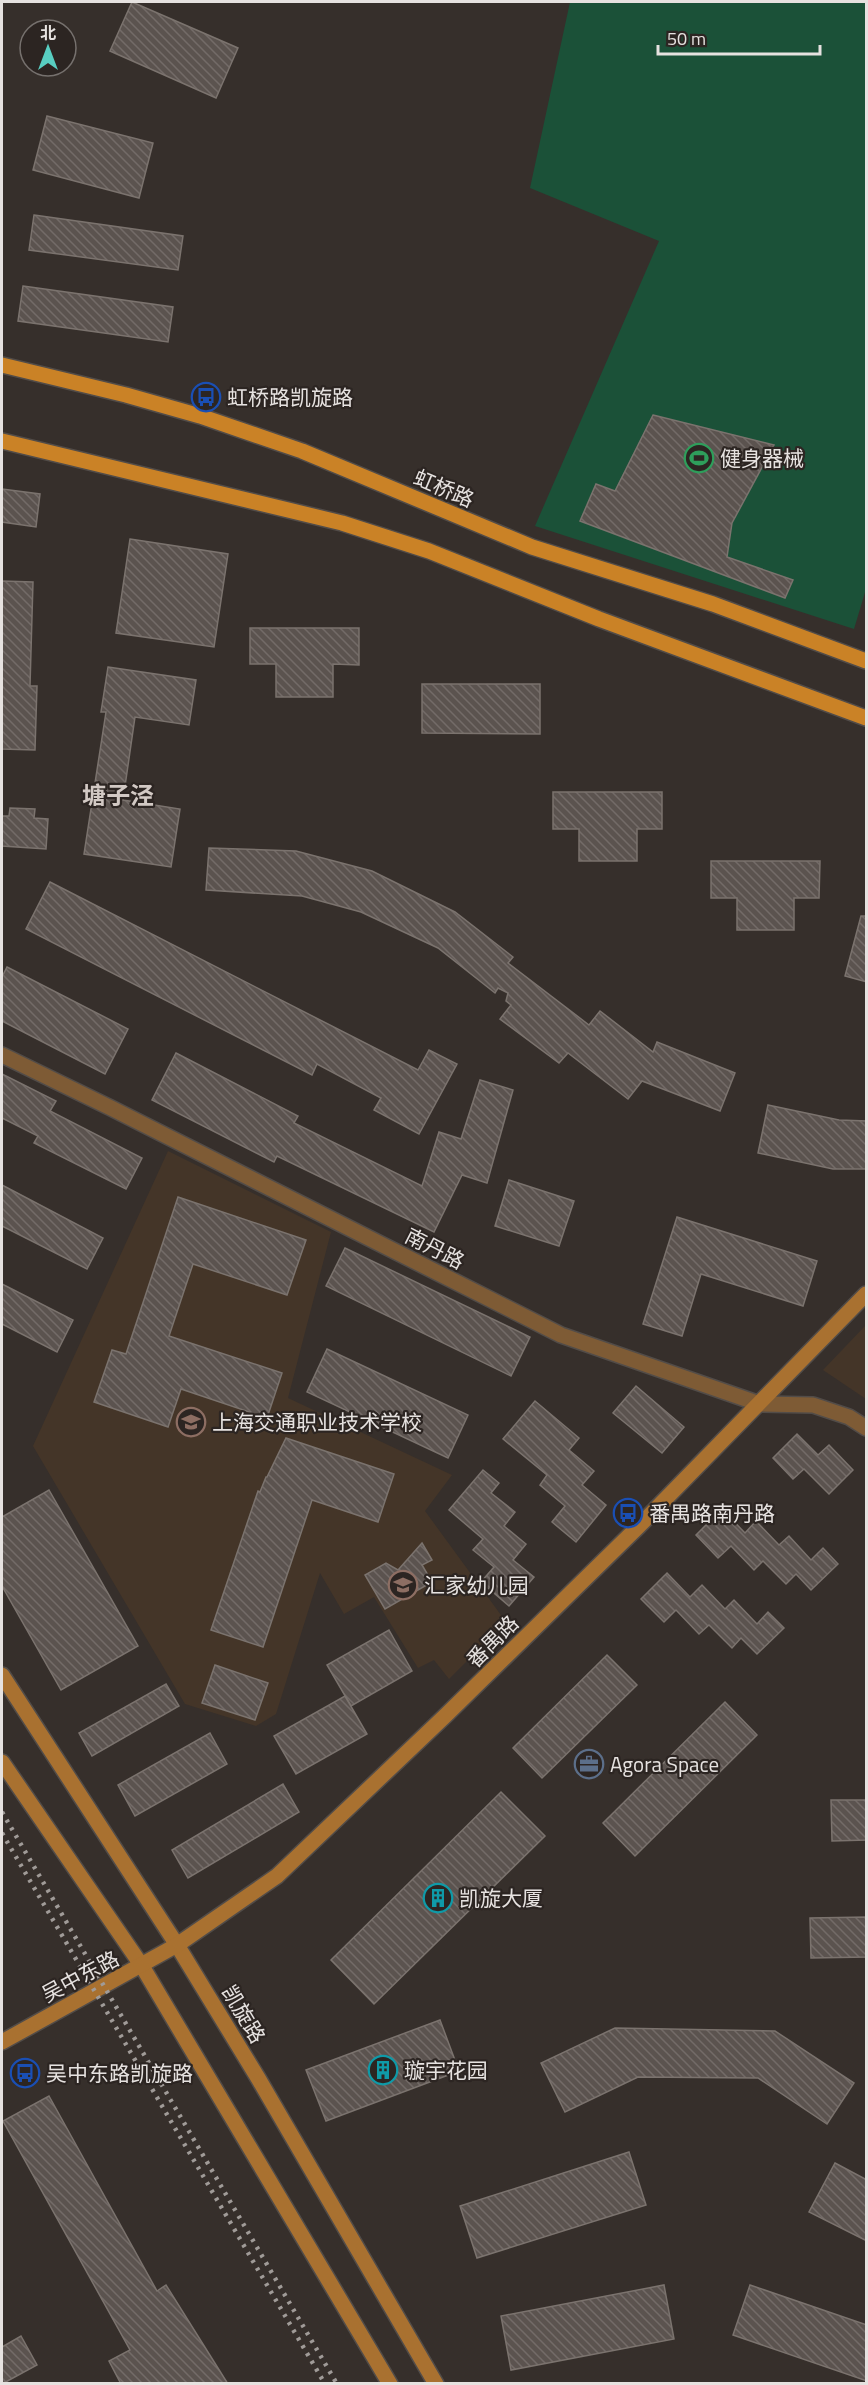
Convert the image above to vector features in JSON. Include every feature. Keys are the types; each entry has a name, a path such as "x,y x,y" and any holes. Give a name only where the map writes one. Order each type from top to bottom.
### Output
{"main road":[{"name":"虹桥路","path":"2,365 126,395 211,420 302,451 532,547 713,604 867,661"},
{"path":"2,441 342,523 429,551 599,619 867,718"}],"street":[{"name":"南丹路","path":"2,1055 561,1335 760,1404 813,1405 849,1418 867,1428"},
{"name":"番禺路","path":"177,1945 277,1876 446,1716 760,1404 867,1294"},
{"name":"凯旋路","path":"2,1676 177,1945 258,2078 436,2384"},
{"path":"2,1762 142,1966 390,2384"},
{"name":"吴中东路","path":"2,2042 177,1945"}],"shaded area":[{"name":"上海交通职业技术学校","path":"168,1151 331,1232 288,1398 452,1475 425,1511 506,1622 449,1679 434,1660 418,1668 374,1597 344,1614 320,1573 276,1714 256,1726 185,1704 33,1446"},
{"path":"866,1325 866,1399 823,1370"}],"green space":[{"path":"570,2 866,2 866,589 854,629 535,526 659,241 530,188"}],"building":[{"path":"132,2 238,48 216,98 110,51"},
{"path":"47,116 153,143 139,198 33,170"},
{"path":"34,215 183,236 178,270 29,250"},
{"path":"23,286 173,307 168,342 18,321"},
{"path":"653,415 774,445 732,523 727,557 793,580 785,598 580,521 596,484 615,491"},
{"path":"2,489 40,494 36,527 2,522"},
{"path":"130,539 228,554 214,647 116,633"},
{"path":"2,581 33,582 30,686 37,686 35,750 2,749"},
{"path":"250,628 359,628 359,665 333,664 333,697 276,697 276,664 250,664"},
{"path":"108,667 196,680 189,725 135,717 123,800 180,809 171,867 84,854 106,712 101,712"},
{"path":"422,684 540,684 540,734 422,733"},
{"path":"553,792 662,792 662,829 637,829 637,861 579,861 579,829 553,829"},
{"path":"10,808 35,809 34,818 48,819 46,849 2,846 2,816 9,816"},
{"path":"209,848 296,851 372,871 455,912 513,957 508,963 589,1025 600,1011 653,1052 657,1042 735,1073 720,1111 642,1081 628,1099 568,1053 559,1063 500,1019 511,1005 506,1001 508,993 498,988 495,993 438,948 361,912 302,896 206,890"},
{"path":"711,861 820,861 819,898 794,898 794,930 737,930 737,898 711,898"},
{"path":"50,882 418,1070 429,1050 457,1064 419,1134 374,1110 381,1098 317,1064 312,1075 26,929"},
{"path":"861,916 867,916 867,982 845,976"},
{"path":"7,967 128,1029 105,1074 2,1021 2,977"},
{"path":"176,1053 298,1116 294,1123 422,1186 439,1132 461,1139 480,1080 513,1090 487,1183 462,1175 434,1232 277,1156 274,1162 152,1100"},
{"path":"2,1074 56,1101 50,1111 142,1158 126,1189 34,1143 38,1136 2,1118"},
{"path":"768,1105 839,1120 867,1121 867,1169 833,1169 758,1153"},
{"path":"509,1180 574,1201 559,1246 495,1226"},
{"path":"2,1185 103,1238 87,1269 2,1226"},
{"path":"178,1197 306,1240 287,1295 193,1264 169,1336 282,1373 267,1418 181,1389 168,1427 94,1402 112,1350 126,1354"},
{"path":"677,1217 817,1261 803,1306 701,1274 682,1336 643,1324"},
{"path":"345,1248 530,1337 511,1376 326,1286"},
{"path":"2,1284 73,1320 57,1352 2,1324"},
{"path":"327,1349 468,1415 448,1458 307,1392"},
{"path":"636,1386 684,1427 662,1453 613,1413"},
{"path":"535,1401 579,1438 569,1450 594,1471 582,1485 606,1505 576,1542 552,1522 565,1506 540,1485 547,1475 503,1439"},
{"path":"797,1434 818,1455 829,1445 853,1470 829,1494 804,1469 793,1479 773,1458"},
{"path":"286,1438 394,1474 378,1522 312,1500 263,1647 211,1630 258,1491 260,1492"},
{"path":"483,1470 499,1483 491,1493 515,1512 504,1526 526,1544 513,1560 534,1577 509,1606 481,1582 494,1567 473,1550 483,1539 449,1510"},
{"path":"49,1490 138,1646 61,1690 2,1586 2,1517"},
{"path":"722,1509 745,1533 756,1521 779,1545 789,1536 811,1560 823,1548 838,1564 811,1590 796,1574 786,1584 763,1561 754,1570 731,1546 718,1558 696,1535"},
{"path":"422,1543 432,1560 422,1565 432,1582 385,1609 365,1575 386,1563 398,1570"},
{"path":"667,1573 690,1597 702,1585 725,1609 734,1600 757,1624 768,1612 784,1628 757,1654 741,1638 732,1648 709,1625 699,1634 676,1610 664,1622 641,1599"},
{"path":"389,1630 412,1671 351,1706 327,1665"},
{"path":"607,1655 637,1685 542,1778 513,1748"},
{"path":"215,1665 268,1683 255,1720 202,1703"},
{"path":"166,1684 179,1706 92,1756 79,1733"},
{"path":"345,1696 367,1734 296,1774 274,1736"},
{"path":"725,1702 757,1735 635,1856 603,1823"},
{"path":"210,1733 227,1764 135,1816 118,1785"},
{"path":"283,1784 299,1812 188,1878 172,1850"},
{"name":"凯旋大厦","path":"501,1792 545,1836 374,2004 331,1960"},
{"path":"831,1800 867,1800 867,1840 832,1841"},
{"path":"867,1917 867,1957 811,1958 810,1918"},
{"name":"璇宇花园","path":"440,2020 459,2071 326,2121 306,2070"},
{"path":"615,2028 775,2031 854,2083 827,2124 758,2078 638,2077 565,2112 541,2063"},
{"path":"49,2096 157,2291 166,2285 228,2384 121,2384 109,2361 130,2350 3,2121"},
{"path":"629,2152 646,2205 477,2258 460,2206"},
{"path":"835,2163 867,2180 867,2241 809,2212"},
{"path":"664,2285 674,2339 511,2370 501,2316"},
{"path":"750,2285 867,2325 867,2381 733,2335"},
{"path":"21,2336 37,2365 2,2384 2,2347"}],"railway":[{"path":"2,1812 337,2384"},
{"path":"2,1833 325,2384"}],"place":[{"name":"虹桥路凯旋路","path":"206,397"},
{"name":"健身器械","path":"699,458"},
{"name":"上海交通职业技术学校","path":"191,1422"},
{"name":"番禺路南丹路","path":"628,1513"},
{"name":"汇家幼儿园","path":"403,1585"},
{"name":"Agora Space","path":"589,1764"},
{"name":"凯旋大厦","path":"438,1898"},
{"name":"璇宇花园","path":"383,2070"},
{"name":"吴中东路凯旋路","path":"25,2073"}],"district":[{"name":"塘子泾","path":"118,795"}]}
